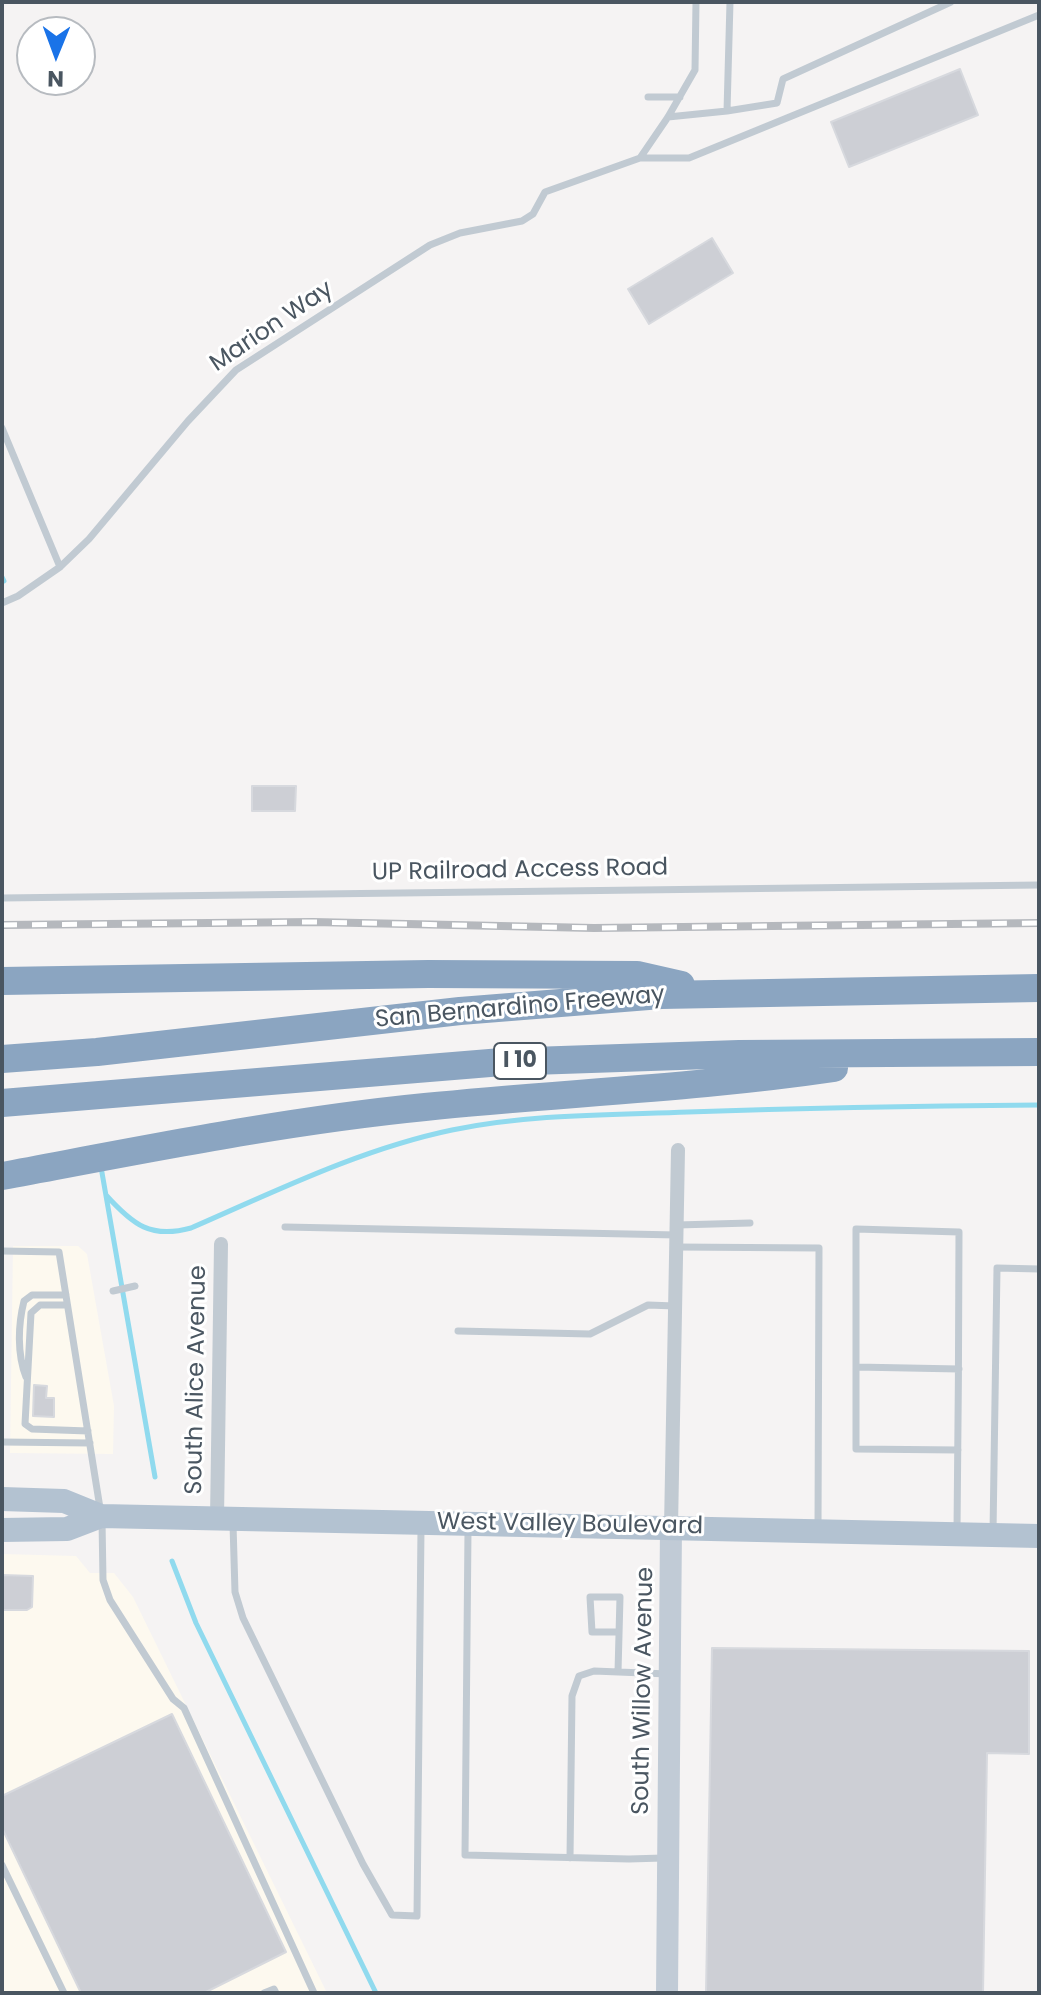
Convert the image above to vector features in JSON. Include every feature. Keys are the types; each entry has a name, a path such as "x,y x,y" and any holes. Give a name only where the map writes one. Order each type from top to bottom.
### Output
{"highway":[{"path":"2,981 428,974 637,975 709,992"},
{"name":"San Bernardino Freeway","path":"2,1059 84,1054 460,1011 709,992 1039,988"},
{"name":"I 10","path":"2,1103 502,1062 739,1054 1039,1052"},
{"path":"2,1176 277,1126 423,1107 776,1077 938,1053"}],"main road":[{"name":"West Valley Boulevard","path":"2,1499 64,1501 101,1516 1039,1536"},
{"name":"West Valley Boulevard","path":"2,1530 67,1529 101,1516"}],"street":[{"name":"South Willow Avenue","path":"667,1993 678,1150"},
{"name":"South Alice Avenue","path":"221,1244 225,1518"}],"lane":[{"path":"640,158 695,70 696,2"},
{"path":"727,111 730,2"},
{"path":"668,117 777,103 783,79 951,2"},
{"path":"640,158 689,158 1039,15"},
{"path":"648,97 680,97"},
{"name":"Marion Way","path":"2,603 18,596 60,567 89,539 188,421 236,370 430,245 460,233 522,221 533,214 545,192 640,158"},
{"path":"2,428 60,567"},
{"name":"UP Railroad Access Road","path":"2,898 1039,885"},
{"path":"677,1235 750,1223"},
{"path":"285,1227 677,1235 819,1248 818,1530"},
{"path":"957,1534 959,1369 959,1232 856,1229 856,1449 958,1450"},
{"path":"2,1251 59,1252 101,1516 103,1580 110,1600 173,1699 184,1708 314,1993"},
{"path":"993,1535 997,1268 1039,1269"},
{"path":"113,1291 135,1286"},
{"path":"26,1379 20,1362 20,1313 24,1301 32,1295 66,1295"},
{"path":"67,1305 40,1305 31,1313 25,1424 32,1429 88,1431"},
{"path":"458,1331 590,1334 648,1305 675,1306"},
{"path":"856,1367 959,1369"},
{"path":"2,1442 90,1443"},
{"path":"225,1518 235,1592 243,1618 363,1864 392,1915 417,1916 421,1522"},
{"path":"468,1523 465,1855 668,1857"},
{"path":"618,1672 620,1597 590,1597 592,1632 619,1632"},
{"path":"570,1858 572,1696 579,1676 594,1671 670,1675"},
{"path":"2,1865 64,1993"},
{"path":"264,1993 274,1989 276,1993"}],"shaded area":[{"path":"13,1246 78,1246 87,1254 114,1406 113,1454 10,1453"},
{"path":"2,1554 76,1556 90,1573 114,1573 133,1597 327,1993 2,1993"}],"building":[{"path":"960,69 978,115 849,167 831,122"},
{"path":"712,238 733,273 649,324 628,289"},
{"path":"252,786 296,786 295,811 252,811"},
{"path":"34,1385 47,1386 46,1398 54,1398 54,1417 33,1416"},
{"path":"2,1575 33,1576 32,1607 27,1610 2,1610"},
{"path":"712,1648 1029,1651 1029,1754 987,1753 983,1993 706,1993"},
{"path":"172,1714 286,1952 204,1993 81,1993 2,1828 2,1796"}],"waterway":[{"path":"2,577 4,581"},
{"path":"106,1195 134,1222 154,1230 177,1231 191,1228 385,1148 481,1125 599,1115 1039,1105"},
{"path":"101,1167 155,1477"},
{"path":"172,1561 196,1623 376,1993"}],"railway":[{"path":"2,925 313,922 594,928 1039,923"}]}
